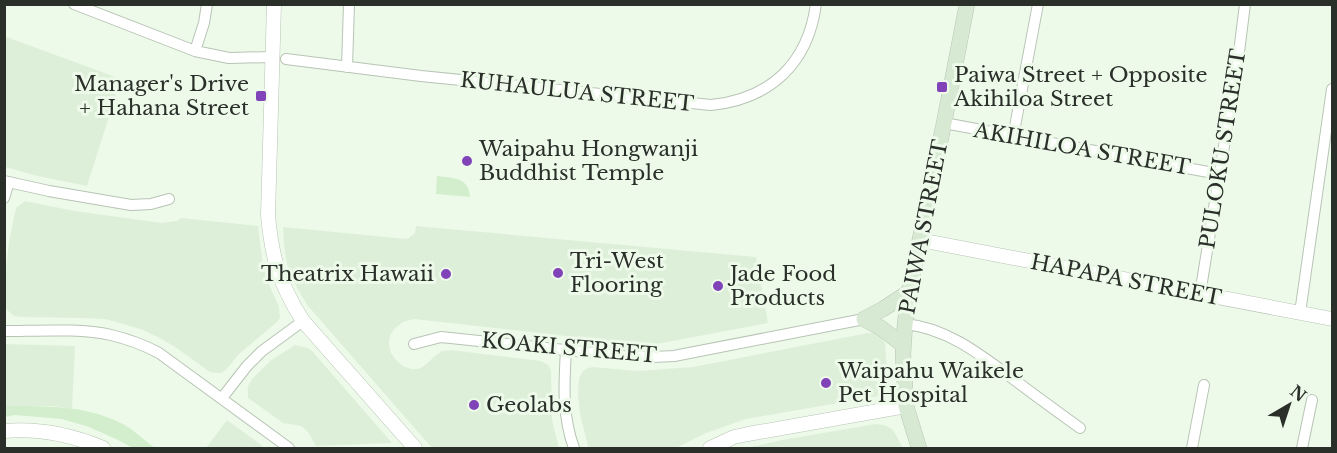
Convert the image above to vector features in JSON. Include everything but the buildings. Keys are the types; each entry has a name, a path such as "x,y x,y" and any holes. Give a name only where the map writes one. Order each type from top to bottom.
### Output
{"main road":[{"name":"PAIWA STREET","path":"919,448 906,406 903,345 905,324 909,291 967,4"},
{"path":"864,319 909,291"},
{"path":"864,319 881,327 903,345"}],"street":[{"name":"KUHAULUA STREET","path":"74,4 93,8 195,51 229,58 279,58 347,68 696,105 725,104 746,99 783,74 797,58 807,39 816,4"},
{"path":"195,51 207,4"},
{"path":"274,4 279,58 268,215 274,262 291,302 303,321 415,448"},
{"path":"347,68 349,4"},
{"path":"1013,137 1038,4"},
{"name":"PULOKU STREET","path":"1200,294 1245,4"},
{"path":"1300,313 1329,149 1332,89"},
{"name":"AKIHILOA STREET","path":"944,123 1219,174"},
{"path":"4,198 7,181 49,191 131,205 151,204 169,199"},
{"name":"HAPAPA STREET","path":"921,240 1332,318"},
{"name":"KOAKI STREET","path":"414,344 441,337 632,357 674,356 864,319"},
{"path":"222,398 262,351 303,321"},
{"path":"905,324 926,327 959,341 1080,428"},
{"path":"4,331 93,332 125,339 159,353 289,448"},
{"path":"566,350 565,410 574,448"},
{"path":"1192,448 1204,385"},
{"path":"1302,448 1312,400"},
{"path":"710,448 734,437 748,434 906,406"},
{"path":"4,431 38,431 66,436 103,448"}],"shaded area":[{"path":"4,36 121,79 87,186 5,167"},
{"path":"437,176 454,178 463,182 469,190 470,197 436,194"},
{"path":"25,201 75,211 162,223 182,218 258,226 263,266 279,307 280,318 238,355 226,370 216,373 210,372 160,338 120,323 105,319 14,316 7,310 5,304 5,277 15,212 17,207"},
{"path":"416,226 756,257 768,323 657,344 627,343 414,319 403,322 394,329 389,345 396,360 411,369 418,369 442,351 451,350 541,361 551,370 552,420 559,448 432,448 308,306 287,264 284,245 283,227 407,239 415,233"},
{"path":"868,333 879,335 885,343 888,385 879,396 746,419 706,433 676,448 589,448 588,446 580,414 578,393 579,378 588,368 638,371 693,367"},
{"path":"5,344 75,346 72,409 55,406 5,406"},
{"path":"295,345 308,348 313,352 392,443 316,446 308,432 301,426 283,423 248,398 248,386 252,379 270,361"},
{"path":"5,406 64,408 93,413 125,425 155,448 133,448 89,427 62,419 15,415 5,417"},
{"path":"227,420 260,444 264,448 206,448"},
{"path":"876,424 892,429 903,448 746,448 782,440"}],"place":[{"name":"Paiwa Street + Opposite Akihiloa Street","path":"942,87"},
{"name":"Manager's Drive + Hahana Street","path":"261,96"},
{"name":"Waipahu Hongwanji Buddhist Temple","path":"467,161"},
{"name":"Tri-West Flooring","path":"558,273"},
{"name":"Theatrix Hawaii","path":"446,274"},
{"name":"Jade Food Products","path":"718,286"},
{"name":"Waipahu Waikele Pet Hospital","path":"826,383"},
{"name":"Geolabs","path":"474,405"}]}
